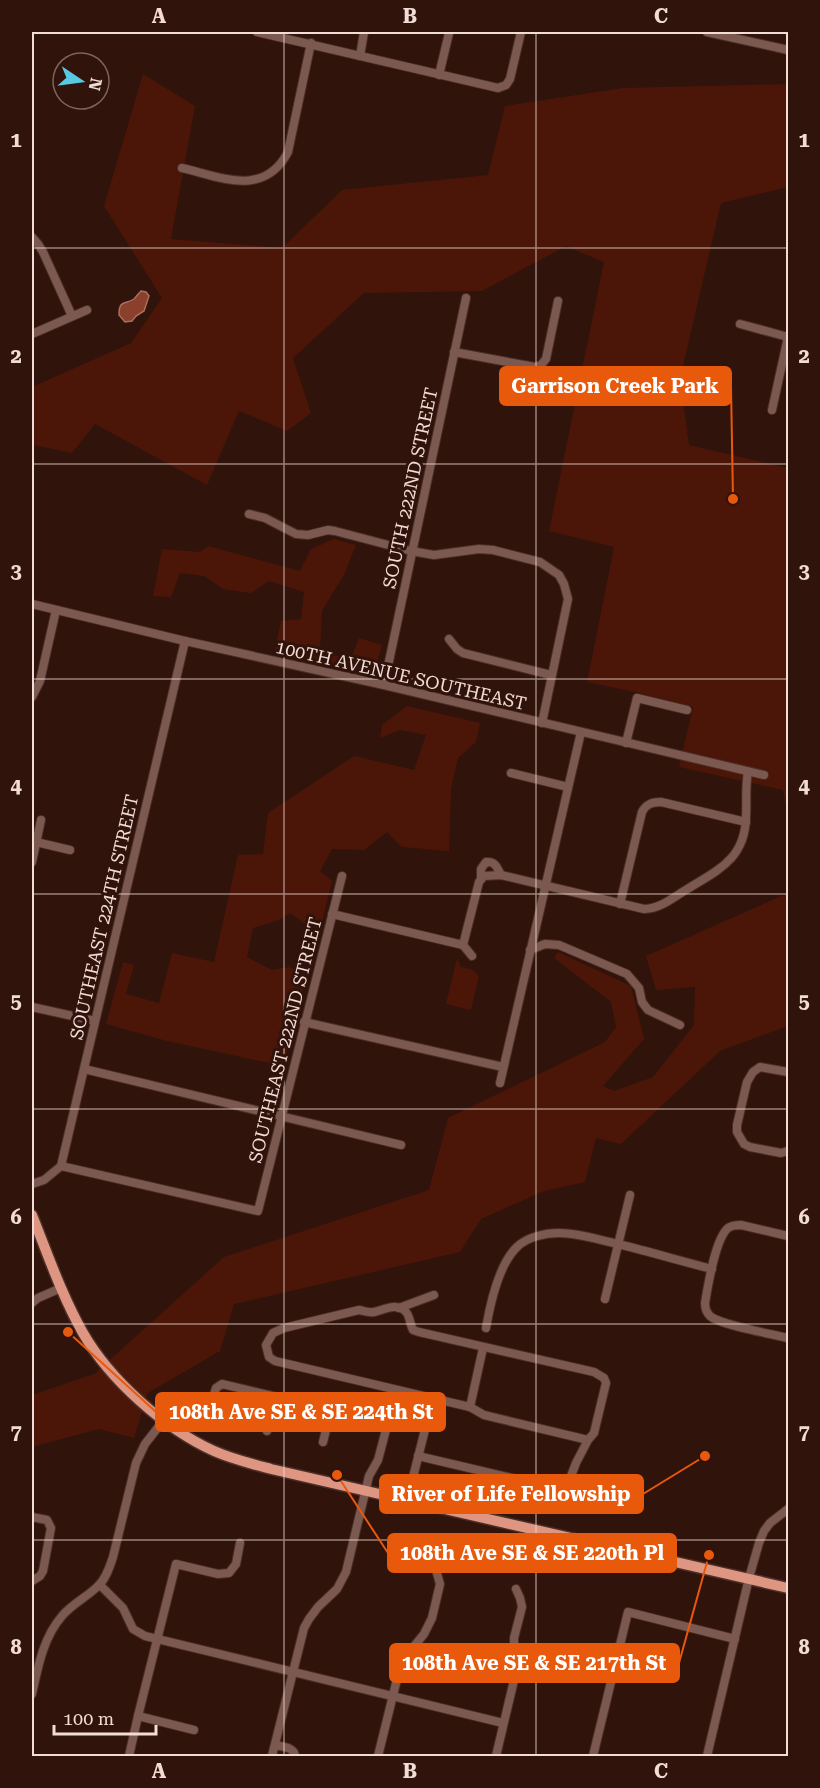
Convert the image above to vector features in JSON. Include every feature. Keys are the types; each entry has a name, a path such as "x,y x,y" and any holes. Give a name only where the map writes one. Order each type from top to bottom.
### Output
{"main road":[{"path":"32,1215 80,1329 99,1358 118,1380 163,1421 216,1452 271,1469 789,1588"}],"street":[{"path":"257,32 293,35 311,43 360,56 493,88 506,85 512,75 520,32"},
{"path":"360,56 364,32"},
{"path":"707,32 734,34 789,50"},
{"path":"439,75 449,33"},
{"path":"182,168 244,182 253,181 271,173 288,152 311,43"},
{"path":"32,237 43,252 72,316"},
{"name":"SOUTH 222ND STREET","path":"384,685 466,298"},
{"path":"454,352 535,366 541,365 546,359 558,301"},
{"path":"32,334 87,310"},
{"path":"740,324 788,337 772,410"},
{"path":"249,514 265,518 296,534 308,535 328,530 336,531 411,551 439,555 479,549 493,550 540,562 559,575 564,584 567,599 542,723"},
{"name":"100TH AVENUE SOUTHEAST","path":"32,604 764,775"},
{"path":"32,697 40,681 56,610"},
{"path":"449,639 463,653 551,675"},
{"name":"SOUTHEAST 224TH STREET","path":"61,1166 185,641"},
{"path":"626,743 637,698 687,710"},
{"path":"500,1083 580,732"},
{"path":"484,877 501,875 620,904 644,909 654,908 729,863 744,836 745,787 748,772"},
{"path":"511,773 568,787"},
{"path":"620,904 645,807 661,802 746,822"},
{"path":"32,862 41,820"},
{"path":"36,842 70,850"},
{"path":"463,945 484,877 481,869 486,862 492,862 497,865 501,875"},
{"name":"SOUTHEAST 222ND STREET","path":"61,1166 258,1211 342,876"},
{"path":"332,914 463,945 472,956"},
{"path":"530,950 545,944 559,945 627,974 639,988 642,1002 648,1010 680,1025"},
{"path":"32,1007 95,1021"},
{"path":"304,1022 503,1066"},
{"path":"789,1072 764,1067 753,1072 747,1082 736,1129 744,1144 750,1147 781,1153 789,1151"},
{"path":"84,1069 401,1145"},
{"path":"32,1184 44,1180 61,1166"},
{"path":"605,1299 630,1195"},
{"path":"789,1236 741,1225 734,1225 727,1229 720,1240 705,1302 708,1314 720,1321 789,1338"},
{"path":"486,1328 500,1276 510,1255 518,1245 540,1235 570,1234 712,1269"},
{"path":"32,1303 61,1288"},
{"path":"399,1308 434,1295"},
{"path":"418,1456 559,1489 563,1488 568,1484 576,1463 594,1433 606,1383 604,1378 594,1372 413,1330 409,1323 408,1313 393,1307 371,1312 359,1310 284,1328 273,1333 266,1345 269,1357 275,1361 470,1407 484,1415 588,1440"},
{"path":"470,1407 483,1348"},
{"path":"211,1404 216,1388 222,1384 388,1423"},
{"path":"267,1431 276,1397"},
{"path":"407,1501 433,1398"},
{"path":"323,1442 331,1410"},
{"path":"272,1756 304,1628 309,1618 337,1589 346,1572 369,1476 378,1460 391,1411"},
{"path":"32,1694 42,1653 49,1636 62,1616 100,1585 113,1557 140,1454 163,1421"},
{"path":"707,1756 748,1578 759,1543 770,1523 789,1509"},
{"path":"32,1517 47,1520 51,1528 43,1571 32,1581"},
{"path":"129,1756 176,1564 218,1574 230,1573 236,1564 240,1543"},
{"path":"378,1756 403,1660 424,1634 432,1618 440,1584 436,1570"},
{"path":"100,1585 123,1608 138,1634 392,1698 503,1723"},
{"path":"496,1756 515,1676 514,1638 522,1607 516,1589"},
{"path":"593,1756 627,1612 735,1639"},
{"path":"32,1651 42,1653"},
{"path":"138,1716 194,1730"},
{"path":"275,1745 291,1749 295,1756"}],"shaded area":[{"path":"143,74 195,106 171,239 282,248 342,190 488,175 505,106 623,88 788,84 788,187 721,203 680,379 689,445 788,468 788,817 783,790 679,767 693,707 587,682 614,547 549,531 604,262 566,246 482,291 364,293 293,358 311,413 287,431 239,411 207,485 95,424 72,453 34,445 32,448 32,387 131,343 162,298 104,206"},
{"path":"141,291 146,292 149,296 144,311 132,321 125,322 119,315 121,304 131,301"},
{"path":"334,539 356,545 345,573 322,611 320,649 350,661 359,638 382,645 373,677 274,653 281,621 301,619 304,592 269,581 251,593 223,589 204,576 180,573 171,597 153,596 162,549 200,552 208,546 300,571 311,549"},
{"path":"407,706 480,723 476,742 458,758 451,789 449,851 402,847 387,832 364,850 332,849 320,871 332,881 319,934 290,913 279,920 253,928 247,957 272,970 289,967 307,974 283,1066 167,1041 106,1024 123,962 134,965 126,994 159,1003 172,953 214,962 238,855 263,854 268,813 354,756 414,770 426,735 400,730 380,738 382,725"},
{"path":"788,893 788,1026 720,1051 621,1144 596,1138 585,1182 544,1191 481,1219 460,1252 234,1304 220,1351 148,1393 134,1438 99,1429 32,1447 32,1395 94,1374 224,1257 429,1190 448,1118 605,1042 616,1027 611,1002 554,958 558,952 631,986 644,1039 603,1086 614,1091 653,1077 694,1025 695,987 656,990 646,956"},
{"path":"457,958 461,967 473,970 479,976 471,1010 446,1004"}],"place":[{"name":"Garrison Creek Park","path":"733,499"},
{"name":"108th Ave SE & SE 224th St","path":"68,1332"},
{"name":"River of Life Fellowship","path":"705,1456"},
{"name":"108th Ave SE & SE 220th Pl","path":"337,1475"},
{"name":"108th Ave SE & SE 217th St","path":"709,1555"}]}
